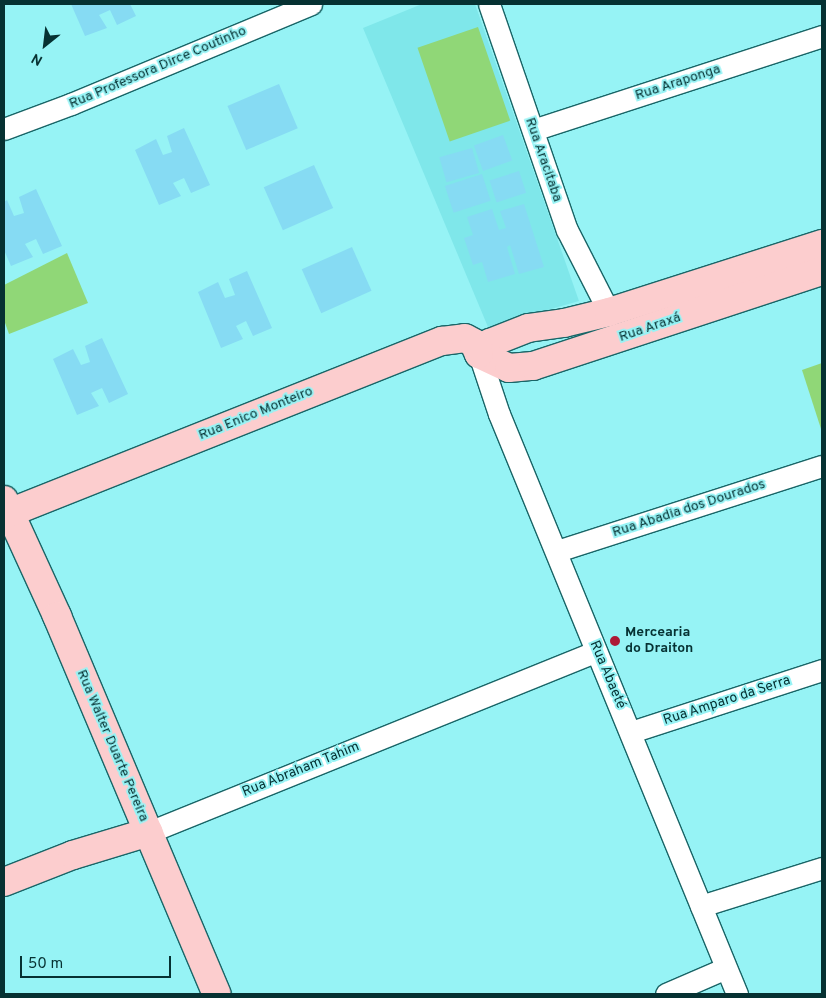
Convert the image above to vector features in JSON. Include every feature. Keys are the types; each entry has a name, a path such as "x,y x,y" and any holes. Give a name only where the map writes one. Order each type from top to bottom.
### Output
{"main road":[{"name":"Rua Araxá","path":"822,244 609,312 564,323 528,328 489,347 509,368 517,369 533,366 822,272"},
{"path":"564,323 574,354"},
{"name":"Rua Enico Monteiro","path":"5,509 442,341 465,338 474,343 489,347"},
{"name":"Rua Walter Duarte Pereira","path":"5,509 57,616 217,994"},
{"name":"Rua Abraham Tahim","path":"4,882 73,855 149,832"}],"street":[{"name":"Rua Professora Dirce Coutinho","path":"4,129 80,100 310,4"},
{"name":"Rua Aracitaba","path":"489,4 567,230 609,312"},
{"name":"Rua Araponga","path":"533,130 822,36"},
{"name":"Rua Abaeté","path":"489,347 499,414 557,551 596,651 631,732 737,994"},
{"name":"Rua Abadia dos Dourados","path":"557,551 822,466"},
{"name":"Rua Abraham Tahim","path":"149,832 596,651"},
{"name":"Rua Amparo da Serra","path":"631,732 822,670"},
{"path":"701,906 822,868"},
{"path":"666,994 726,968"}],"shaded area":[{"path":"422,4 475,4 579,301 488,327 363,28"}],"green space":[{"path":"478,27 510,121 450,141 417,48"},
{"path":"67,253 88,303 9,334 4,320 4,285"},
{"path":"822,363 822,432 802,370"}],"building":[{"path":"71,4 130,4 136,16 117,25 110,10 99,15 107,28 85,36"},
{"path":"279,84 298,128 246,150 227,106"},
{"path":"184,128 210,185 191,193 184,178 173,183 181,196 159,205 135,150 156,139 163,155 172,152 167,136"},
{"path":"503,135 512,160 483,171 474,146"},
{"path":"472,148 479,173 446,182 439,157"},
{"path":"314,165 333,208 283,230 264,187"},
{"path":"519,171 526,193 497,202 490,181"},
{"path":"482,174 491,201 454,213 445,186"},
{"path":"36,189 62,246 43,254 36,239 25,244 33,257 11,266 4,250 4,202 7,200 14,216 24,213 19,197"},
{"path":"524,204 544,267 519,274 510,245 507,247 515,274 488,282 482,262 473,265 464,238 473,235 467,217 492,209 499,230 506,228 500,211"},
{"path":"352,247 372,291 321,313 302,269"},
{"path":"247,271 272,328 253,336 246,321 236,326 243,339 221,348 198,292 218,282 225,298 235,295 229,279"},
{"path":"102,338 128,394 109,403 102,388 91,393 99,406 77,415 53,359 73,349 81,365 90,362 85,346"}],"place":[{"name":"Mercearia do Draiton","path":"615,641"}]}
